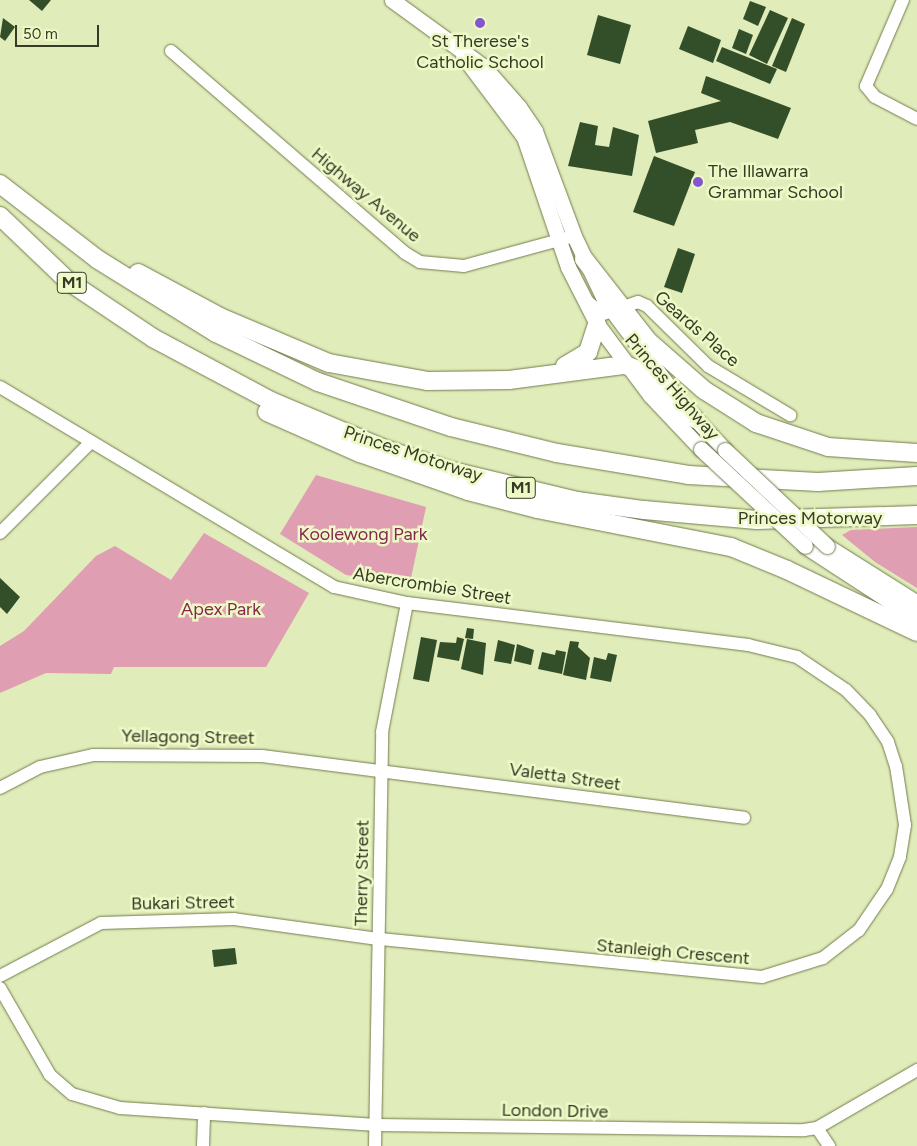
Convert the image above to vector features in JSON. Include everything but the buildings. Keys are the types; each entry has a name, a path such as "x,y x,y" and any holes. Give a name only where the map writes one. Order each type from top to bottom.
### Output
{"highway":[{"path":"0,173 122,264 256,334 350,369 428,380 509,380 625,365 640,370 695,419"},
{"name":"Princes Motorway","path":"0,184 97,259 216,333 318,382 451,427 557,453 688,475 818,482 917,476"},
{"name":"Princes Motorway","path":"0,216 68,280 153,338 271,401 382,448 448,470 577,501 757,520 917,515"},
{"path":"584,259 618,311 648,341 679,370 756,423 828,447 917,453"},
{"path":"468,380 544,370 580,360 588,352 597,324"},
{"path":"153,338 156,347 231,392 360,453 438,481 538,510 731,547 787,570 917,632"}],"main road":[{"name":"Princes Highway","path":"392,0 498,80 529,120 584,259"},
{"name":"Princes Highway","path":"462,54 524,137 558,242 582,296 597,324 625,365 701,449 805,546 917,619"},
{"name":"Princes Highway","path":"618,311 695,419 725,450 827,546 917,603"}],"street":[{"path":"902,0 866,86 875,96 917,120"},
{"name":"Highway Avenue","path":"171,51 405,253 420,262 464,266 558,242 574,236"},
{"name":"Geards Place","path":"582,296 596,311 618,311 638,302 647,306 708,366 790,415"},
{"name":"Abercrombie Street","path":"0,386 334,587 407,603 704,639"},
{"path":"0,533 91,442"},
{"name":"Therry Street","path":"376,1146 382,732 407,603"},
{"name":"Stanleigh Crescent","path":"378,939 762,977 823,958 859,930 887,889 911,825 888,742 870,715 846,690 797,657 774,649 704,639"},
{"name":"Yellagong Street","path":"0,788 66,758 122,753 262,756 381,770"},
{"name":"Valetta Street","path":"381,770 744,818"},
{"name":"Bukari Street","path":"0,976 102,924 113,921 248,920 378,939"},
{"name":"London Drive","path":"0,988 42,1065 72,1094 101,1106 376,1125 711,1131 817,1128 917,1070"},
{"path":"203,1146 204,1113"},
{"path":"817,1128 829,1146"}],"green space":[{"name":"Koolewong Park","path":"316,475 426,507 410,583 346,575 280,534"},
{"path":"917,527 917,588 875,562 842,535 851,530"},
{"name":"Apex Park","path":"204,533 309,593 266,667 114,667 111,674 46,673 0,693 0,646 24,631 96,556 115,546 171,580"}],"place":[{"name":"St Therese's Catholic School","path":"480,23"},
{"name":"The Illawarra Grammar School","path":"698,182"}]}
